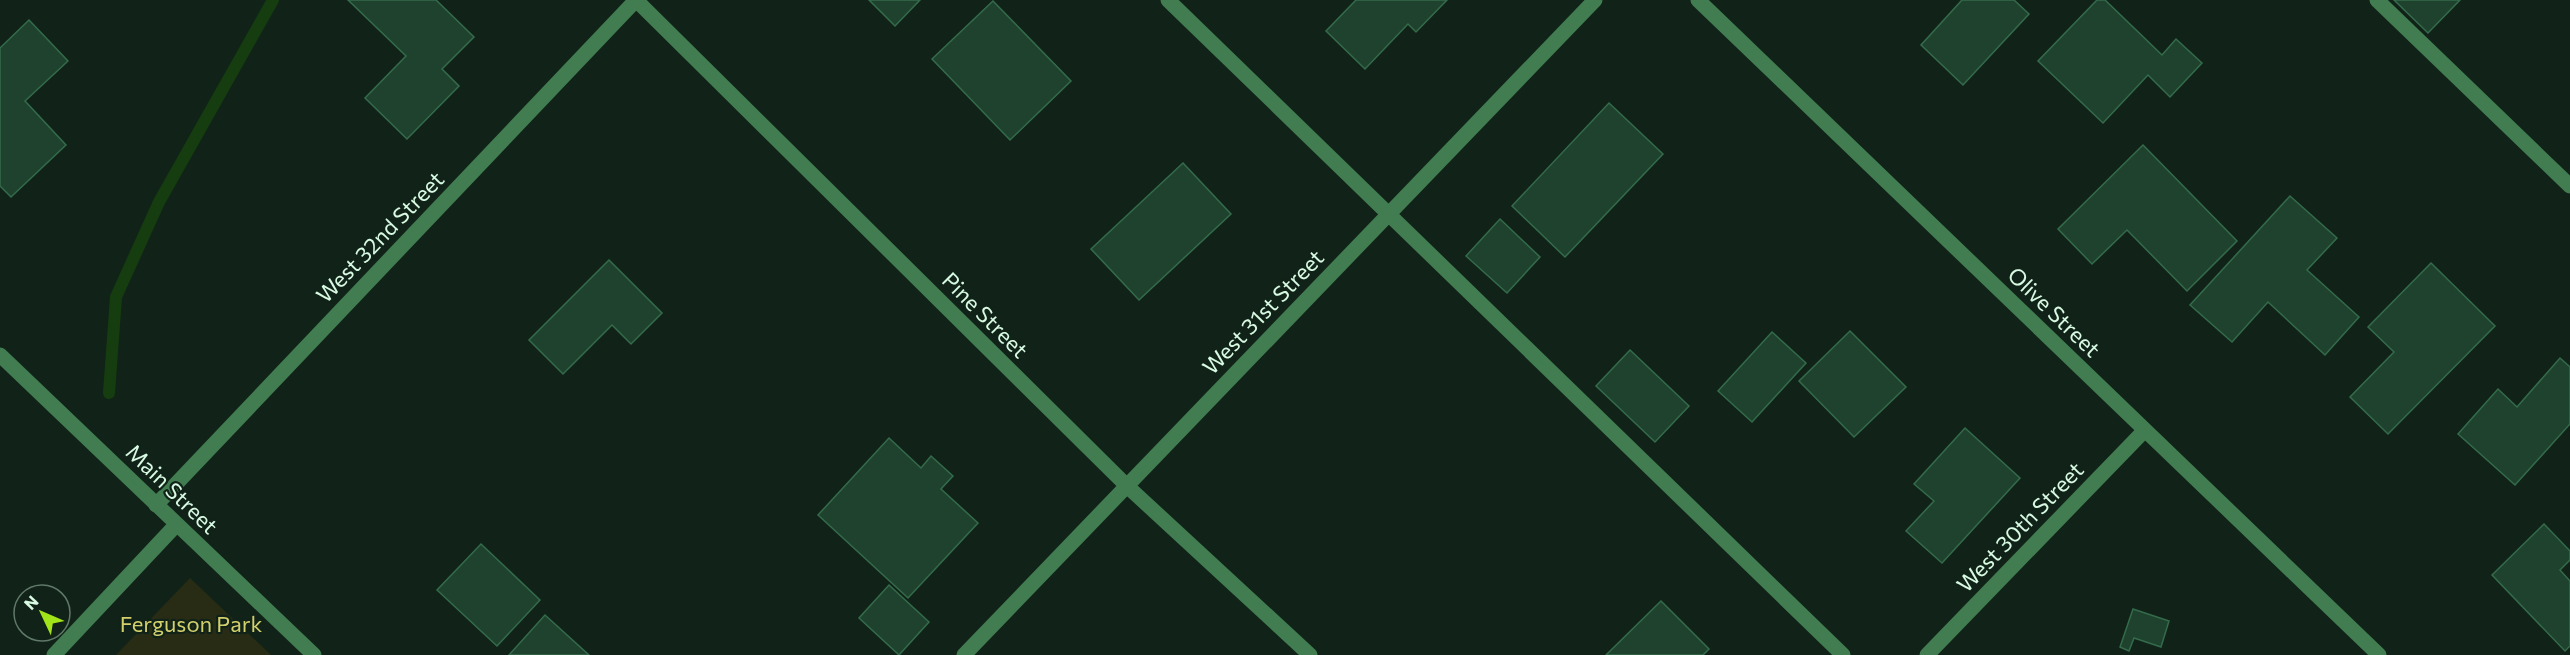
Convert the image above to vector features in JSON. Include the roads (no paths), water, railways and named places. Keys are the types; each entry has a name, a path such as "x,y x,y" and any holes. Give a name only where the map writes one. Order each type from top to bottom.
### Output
{"street":[{"name":"Pine Street","path":"636,0 1127,486 1310,655"},
{"name":"West 32nd Street","path":"156,506 636,0"},
{"path":"1168,0 1843,655"},
{"name":"West 31st Street","path":"964,655 1595,0"},
{"name":"Olive Street","path":"1698,0 2379,655"},
{"path":"2377,0 2570,186"},
{"name":"Main Street","path":"0,356 314,655"},
{"name":"West 30th Street","path":"1927,655 2144,431"},
{"path":"54,655 176,525"}],"waterway":[{"path":"109,393 116,297 159,202 273,0"}],"park label":[{"name":"Ferguson Park","path":"191,624"}]}
